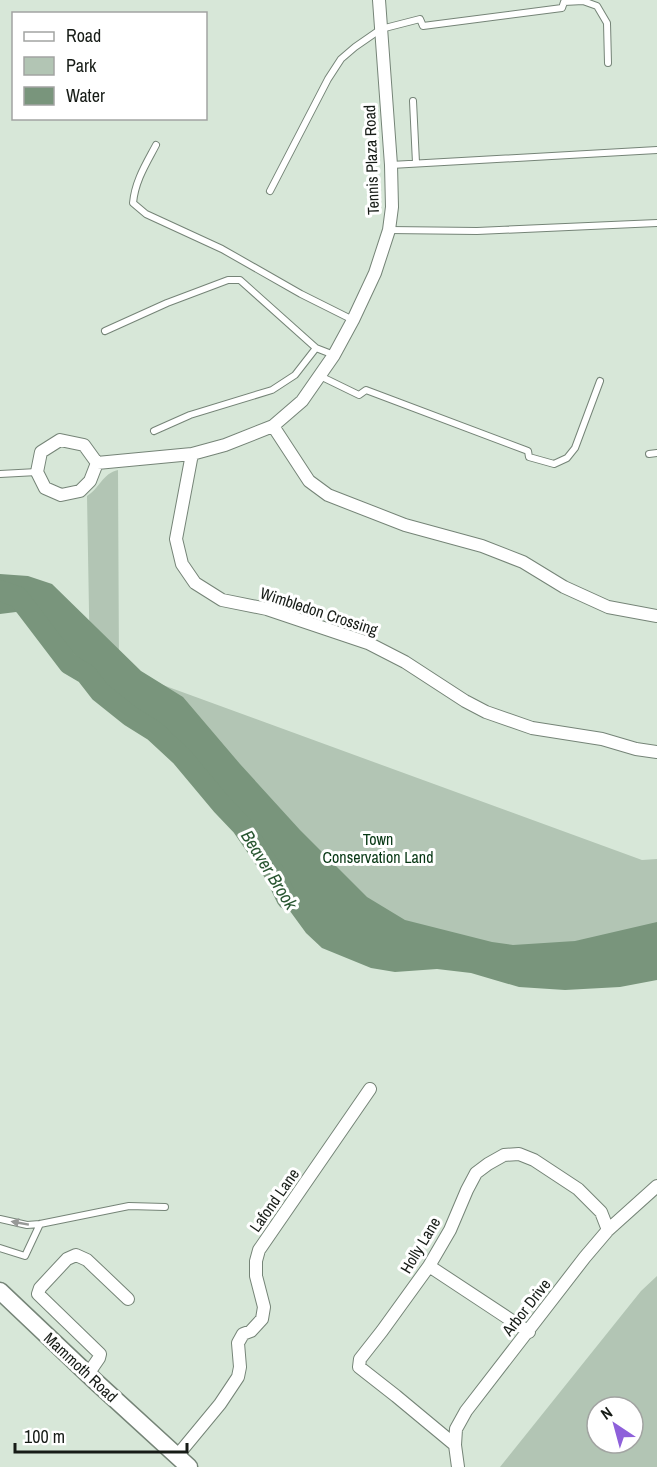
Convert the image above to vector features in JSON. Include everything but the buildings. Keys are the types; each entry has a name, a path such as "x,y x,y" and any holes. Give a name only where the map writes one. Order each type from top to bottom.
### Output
{"main road":[{"name":"Mammoth Road","path":"0,1291 183,1462"}],"street":[{"name":"Tennis Plaza Road","path":"97,463 192,454 225,445 273,426 302,401 334,355 375,273 389,230 392,207 379,0"},
{"path":"273,426 309,480 328,495 405,525 482,546 523,562 564,587 608,607 657,616"},
{"path":"60,440 84,446 97,463 90,481 80,491 61,495 45,488 37,472 41,452 60,440"},
{"name":"Wimbledon Crossing","path":"192,454 176,539 182,564 195,583 222,600 267,609 368,643 405,662 486,712 532,728 602,739 636,749 657,752"},
{"name":"Lafond Lane","path":"183,1462 238,1377 240,1367 238,1342 243,1334 251,1331 262,1319 264,1307 256,1276 259,1250 370,1089"},
{"name":"Holly Lane","path":"455,1445 359,1367 360,1359 429,1266 450,1230 476,1173 504,1155 519,1154 534,1160 578,1189 601,1212 608,1230"},
{"name":"Arbor Drive","path":"458,1467 455,1445 456,1429 466,1411 585,1257 608,1230 657,1186"},
{"path":"88,1374 100,1354 38,1294 40,1288 67,1259 76,1255 87,1260 128,1299"},
{"path":"429,1266 529,1332"}],"lane":[{"path":"270,191 328,79 341,59 381,28 420,19 423,26 562,8 564,2 584,1 597,6 607,23 608,63"},
{"path":"413,101 416,163"},
{"path":"156,145 135,189 133,202 139,208 146,214 222,249 301,294 353,320"},
{"path":"391,165 657,150"},
{"path":"389,230 477,231 657,223"},
{"path":"105,331 177,299 228,280 240,280 316,348 334,355"},
{"path":"154,430 190,415 272,390 295,375 316,348"},
{"path":"319,376 359,394 366,390 528,452 529,457 554,464 567,458 575,448 600,381"},
{"path":"649,454 657,453"},
{"path":"0,474 37,472"},
{"path":"0,1219 27,1225 129,1206 165,1208"},
{"path":"0,1248 25,1256 40,1224"}],"green space":[{"name":"Town Conservation Land","path":"118,470 119,669 642,860 657,859 657,928 485,956 332,919 240,792 90,668 87,496 109,474"},
{"path":"657,1276 657,1467 500,1467 641,1291"}],"water":[{"path":"0,574 28,576 52,584 141,671 183,697 300,830 367,897 405,920 492,942 513,945 575,941 657,922 657,980 620,987 565,990 519,987 471,973 437,969 395,972 371,968 322,948 306,933 287,907 276,881 274,867 258,831 222,792 208,783 202,774 150,734 80,662 57,633 37,618 16,612 0,614"}],"waterway":[{"name":"Beaver Brook","path":"0,591 18,597 69,664 86,674 100,692 130,716 154,731 181,756 242,826 275,874 287,899"}]}
